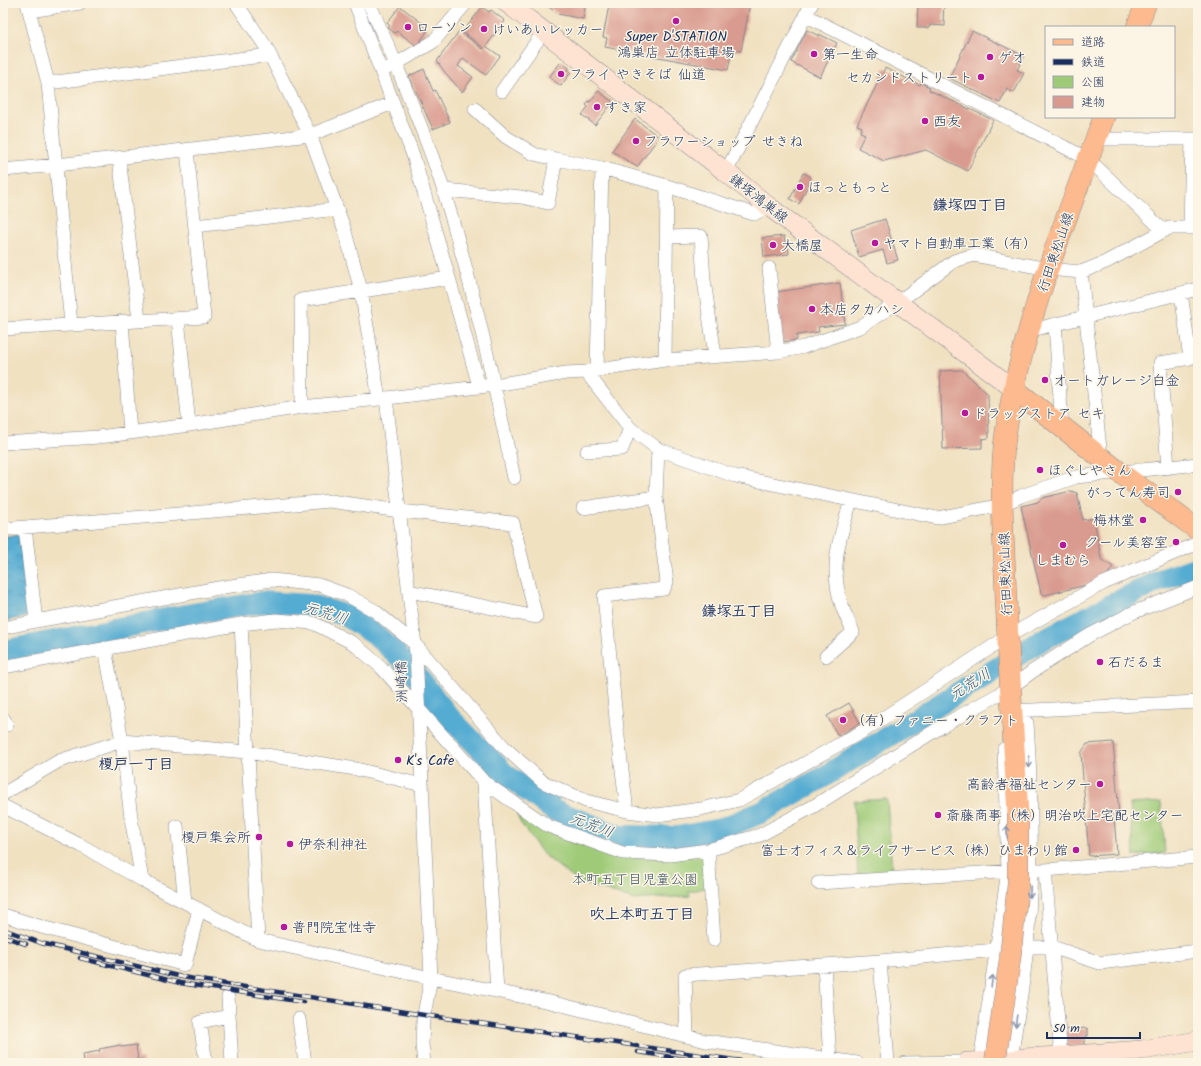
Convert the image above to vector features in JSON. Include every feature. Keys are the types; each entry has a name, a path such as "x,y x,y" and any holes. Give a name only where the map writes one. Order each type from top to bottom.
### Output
{"main road":[{"name":"鎌塚鴻巣線","path":"507,3 768,206 1014,389"},
{"path":"1137,26 1146,3"},
{"name":"行田東松山線","path":"1012,712 1007,638 1002,505 1006,432 1014,389 1028,331 1048,269 1104,118"},
{"path":"1014,389 1119,472 1198,530"},
{"path":"1012,712 1018,814 1018,884 1010,959 988,1062 1022,1058 1142,1050 1198,1042"}],"street":[{"path":"71,324 48,83 29,7 80,3"},
{"name":"洲崎橋","path":"236,3 266,47 310,135 344,228 361,290 383,399 400,511 416,648 431,978 423,1020 422,1044 424,1063"},
{"path":"355,3 413,155 479,386"},
{"path":"369,3 396,64 444,190 469,277 514,478"},
{"path":"382,71 433,42 466,3"},
{"path":"726,172 812,3"},
{"path":"805,15 1088,159 1164,231"},
{"path":"502,91 544,32"},
{"path":"48,83 270,55"},
{"path":"3,170 119,158 310,135 393,103"},
{"path":"475,109 506,136 534,154 556,160 602,168 667,186 754,214 768,206"},
{"path":"3,444 99,437 189,425 302,407 383,399 665,360 778,352 804,347 860,327 898,302 954,261 974,255 1048,269 1081,272 1106,262 1169,228 1194,228 1195,139 1096,139"},
{"path":"3,329 204,317 187,150"},
{"path":"119,158 139,320"},
{"path":"444,190 521,197 548,203 556,160"},
{"path":"602,168 591,370 630,428 658,449 735,476 937,518 1002,505 1021,496 1076,477 1198,464"},
{"path":"665,360 667,186"},
{"path":"195,226 337,208"},
{"path":"667,237 701,236 704,280 715,356"},
{"path":"769,268 778,352"},
{"path":"1081,272 1101,458"},
{"path":"302,407 300,300 449,278"},
{"path":"1028,331 1198,289"},
{"path":"1168,468 1160,363 1190,358 1181,293"},
{"path":"178,318 189,425"},
{"path":"122,321 130,433"},
{"path":"1055,324 1062,427"},
{"path":"587,451 622,449 630,428"},
{"path":"628,811 617,729 604,596 664,589 667,582 656,497 658,449"},
{"path":"583,508 656,497"},
{"path":"3,529 330,501 400,511 513,523 536,617 410,591"},
{"path":"826,656 853,632 842,607 836,579 838,542 851,501"},
{"path":"25,528 36,621"},
{"path":"3,628 224,587 272,580 319,585 347,595 375,611 416,648 504,747 543,782 586,801 628,811 657,815 701,809 739,800 865,730 1007,638 1104,584 1198,543"},
{"path":"3,667 241,624 276,620 313,623 353,643 381,667 484,782 548,826 623,853 670,855 708,850 760,835 814,806 1064,651 1111,624 1132,613 1198,587"},
{"path":"241,624 258,940"},
{"path":"105,648 122,742 131,818 142,880"},
{"path":"1012,712 1198,702"},
{"path":"988,1062 1027,947 1031,870 1030,762 1027,723 1012,712"},
{"path":"988,1062 997,950 1008,871 1003,728 1012,712"},
{"path":"3,794 59,761 122,742 247,752 356,769 422,785"},
{"path":"484,782 497,991"},
{"path":"3,806 82,846 142,880 258,940 431,978 550,1002 706,1041 857,1063"},
{"path":"177,826 185,902"},
{"path":"708,850 714,940"},
{"path":"818,882 1045,870 1198,858"},
{"path":"1045,870 1061,1056"},
{"path":"3,915 185,966 199,909"},
{"path":"687,1036 685,975 880,961 1027,947 1052,947 1100,963 1198,951"},
{"path":"880,961 888,1063"},
{"path":"824,965 830,1059"},
{"path":"228,997 232,1063"},
{"path":"206,1063 200,1022 229,1016"},
{"path":"299,1019 305,1063"},
{"path":"905,1063 988,1062"}],"green space":[{"path":"887,799 892,873 858,876 854,801"},
{"path":"1161,802 1165,853 1134,856 1130,804"},
{"name":"本町五丁目児童公園","path":"515,809 525,818 546,830 575,843 626,858 704,856 708,887 689,892 690,896 634,900 577,881 543,854 520,822"}],"water":[{"path":"18,534 22,538 29,612 26,617 3,621 3,537"}],"building":[{"path":"543,3 586,3 583,19 558,14"},
{"name":"Super D'STATION 鴻巣店 立体駐車場","path":"600,3 750,3 741,51 732,50 728,70 605,47 607,38 603,37 609,5"},
{"path":"918,3 944,3 943,21 945,21 945,26 930,25 929,28 917,28"},
{"path":"400,6 423,24 422,25 428,30 417,46 397,31 395,33 388,28 390,26 387,23"},
{"path":"482,7 489,12 491,10 505,21 486,46 500,56 486,75 463,58 458,66 473,77 462,92 437,61 459,31 483,49 484,48 463,32"},
{"path":"807,30 837,43 820,77 791,62"},
{"path":"972,31 1024,56 1017,70 1024,73 1014,93 1007,89 1000,103 949,78"},
{"path":"561,62 569,68 568,70 571,72 561,86 549,77"},
{"path":"885,68 920,85 921,83 930,87 929,90 993,120 968,171 926,150 884,161 858,148 865,134 860,132 862,127 857,125"},
{"path":"424,69 433,91 435,90 450,122 433,129 409,76"},
{"path":"598,91 613,102 595,125 582,115 588,107 586,105"},
{"path":"635,119 659,137 637,167 612,151"},
{"path":"803,173 810,176 811,179 799,204 790,199"},
{"path":"885,219 898,260 887,263 883,250 859,257 851,230"},
{"path":"784,236 785,243 788,243 789,254 764,257 762,238"},
{"path":"840,283 845,324 818,327 819,332 797,335 797,340 782,342 775,292"},
{"path":"962,370 988,394 989,438 982,439 982,448 943,449 940,371"},
{"path":"1071,491 1077,493 1083,520 1094,518 1101,559 1113,567 1104,579 1099,582 1045,595 1041,593 1021,506 1038,502 1042,498"},
{"name":"（有）ファニー・クラフト","path":"849,703 860,723 838,736 827,716"},
{"name":"高齢者福祉センター","path":"1113,742 1119,814 1114,816 1117,854 1089,856 1081,753 1087,744"},
{"path":"1088,1028 1088,1036 1085,1036 1085,1046 1062,1047 1061,1030"},
{"path":"120,1045 121,1047 136,1045 138,1060 142,1059 143,1063 84,1063 83,1054"}],"waterway":[{"name":"元荒川","path":"3,651 180,616 263,602 310,605 345,615 377,636 410,667 450,718 504,773 553,810 620,836 678,837 721,829 762,812 825,776 1042,640 1158,581 1198,567"},
{"path":"553,810 559,795"}],"railway":[{"path":"3,929 41,943 182,977 424,1015 755,1063"},
{"path":"3,936 26,944"},
{"path":"80,958 180,983 303,1002"},
{"path":"638,1052 711,1063"}],"place":[{"name":"Super D'STATION 鴻巣店 立体駐車場","path":"676,21"},
{"name":"ローソン","path":"408,27"},
{"name":"けいあいレッカー","path":"484,29"},
{"name":"第一生命","path":"814,54"},
{"name":"ゲオ","path":"990,57"},
{"name":"フライ やきそば 仙道","path":"561,74"},
{"name":"セカンドストリート","path":"981,77"},
{"name":"すき家","path":"597,107"},
{"name":"西友","path":"925,121"},
{"name":"フラワーショップ せきね","path":"636,141"},
{"name":"ほっともっと","path":"800,187"},
{"name":"ヤマト自動車工業（有）","path":"875,243"},
{"name":"大橋屋","path":"773,245"},
{"name":"本店タカハシ","path":"812,309"},
{"name":"オートガレージ白金","path":"1045,380"},
{"name":"ドラッグストア セキ","path":"965,413"},
{"name":"ほぐしやさん","path":"1040,470"},
{"name":"がってん寿司","path":"1178,492"},
{"name":"梅林堂","path":"1143,520"},
{"name":"クール美容室","path":"1176,542"},
{"name":"しまむら","path":"1063,545"},
{"name":"石だるま","path":"1100,662"},
{"name":"（有）ファニー・クラフト","path":"843,720"},
{"name":"K's Cafe","path":"398,760"},
{"name":"高齢者福祉センター","path":"1100,784"},
{"name":"斎藤商事（株）明治吹上宅配センター","path":"938,815"},
{"name":"榎戸集会所","path":"259,837"},
{"name":"伊奈利神社","path":"290,844"},
{"name":"富士オフィス＆ライフサービス（株）ひまわり館","path":"1076,850"},
{"name":"普門院宝性寺","path":"284,927"}],"district":[{"name":"鎌塚四丁目","path":"970,205"},
{"name":"鎌塚五丁目","path":"739,611"},
{"name":"榎戸一丁目","path":"136,764"},
{"name":"吹上本町五丁目","path":"642,914"}]}
